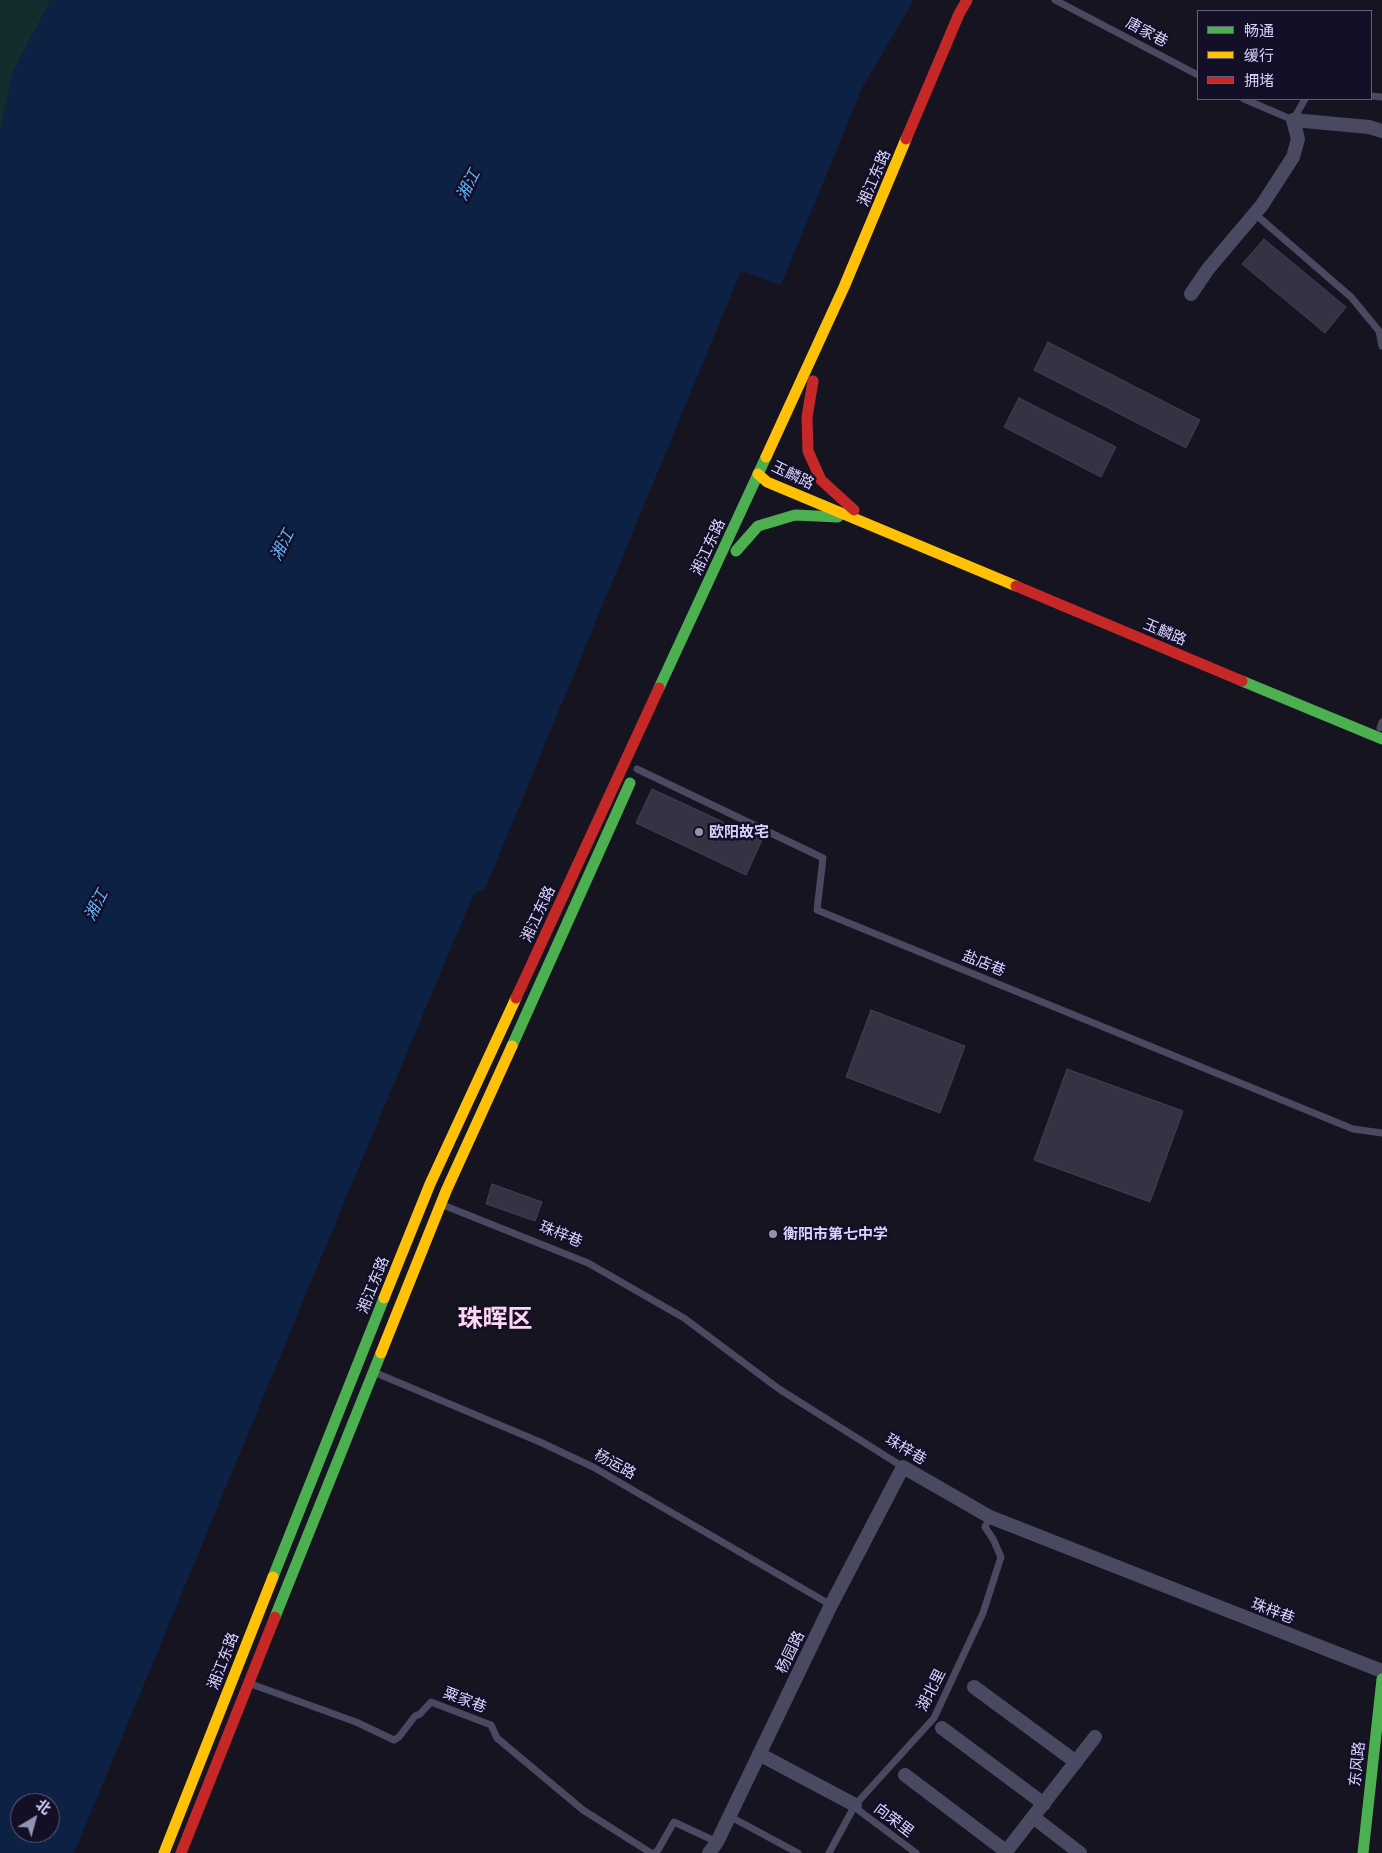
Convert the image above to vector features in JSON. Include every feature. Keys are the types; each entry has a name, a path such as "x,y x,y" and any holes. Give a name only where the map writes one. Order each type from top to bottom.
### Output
{"main road":[{"name":"湘江东路","path":"164,1853 331,1428 430,1184 844,288 959,14 967,0"},
{"name":"湘江东路","path":"767,483 907,166"},
{"path":"813,381 807,417 808,451 821,480 854,514"},
{"name":"玉麟路","path":"758,474 767,483 854,514 1381,730"},
{"name":"湘江东路","path":"751,517 734,556 758,526 795,515 854,514"},
{"name":"湘江东路","path":"181,1853 441,1204 639,765"},
{"name":"东风路","path":"1363,1853 1382,1679"}],"street":[{"path":"1191,294 1208,269 1255,214 1293,157 1298,139 1293,120 1369,127 1382,131"},
{"name":"珠梓巷","path":"903,1467 990,1517 1382,1671"},
{"name":"杨园路","path":"713,1848 831,1605 903,1467"},
{"path":"974,1687 1076,1762"},
{"path":"942,1728 1044,1804"},
{"path":"905,1775 1006,1852 1095,1737"},
{"path":"759,1754 856,1807"},
{"path":"1033,1817 1080,1853"}],"lane":[{"name":"唐家巷","path":"1056,0 1197,74"},
{"path":"1246,100 1293,120 1304,100"},
{"path":"1255,214 1351,297 1378,331 1382,346"},
{"name":"盐店巷","path":"639,765 824,858 817,910 1353,1129 1382,1133"},
{"name":"珠梓巷","path":"441,1204 588,1263 684,1318 779,1389 903,1467"},
{"name":"杨运路","path":"373,1372 593,1466 831,1605"},
{"name":"湖北里","path":"829,1853 856,1807 934,1718 983,1613 1001,1557 986,1527 990,1517"},
{"name":"粟家巷","path":"249,1684 356,1722 394,1740 431,1702 492,1725 497,1738 583,1810 653,1853 658,1850 674,1822 713,1848"},
{"name":"向荣里","path":"856,1807 916,1853"},
{"path":"729,1816 798,1853"}],"green space":[{"path":"0,0 51,0 13,72 0,132"}],"water":[{"name":"湘江","path":"51,0 914,0 862,88 781,285 741,271 485,889 474,893 74,1853 0,1853 0,132 13,72"}],"building":[{"path":"1264,239 1346,307 1325,333 1242,264"},
{"path":"1048,342 1200,420 1186,448 1034,370"},
{"path":"1019,398 1116,447 1101,477 1004,427"},
{"name":"欧阳故宅","path":"652,789 762,840 746,875 636,823"},
{"path":"871,1010 965,1046 940,1113 846,1077"},
{"path":"1067,1069 1183,1111 1150,1202 1034,1160"},
{"path":"492,1184 542,1202 535,1221 486,1204"}],"traffic: fast":[{"path":"659,688 766,457"},
{"path":"736,551 758,526 795,515 838,517"},
{"path":"1242,681 1382,739"},
{"path":"512,1046 630,783"},
{"path":"273,1577 384,1298"},
{"path":"275,1617 381,1353"},
{"path":"1363,1853 1382,1679"}],"traffic: slow":[{"path":"766,457 844,287 906,139"},
{"path":"758,474 767,482 1016,586"},
{"path":"384,1298 430,1184 516,998"},
{"path":"381,1353 446,1191 512,1046"},
{"path":"164,1853 273,1577"}],"traffic: jam":[{"path":"906,139 959,14 967,0"},
{"path":"813,381 807,417 808,451 821,480 854,510"},
{"path":"1016,586 1242,681"},
{"path":"516,998 659,688"},
{"path":"181,1853 275,1617"}],"place":[{"name":"欧阳故宅","path":"699,832"},
{"name":"衡阳市第七中学","path":"773,1234"}],"district":[{"name":"珠晖区","path":"495,1319"}]}
